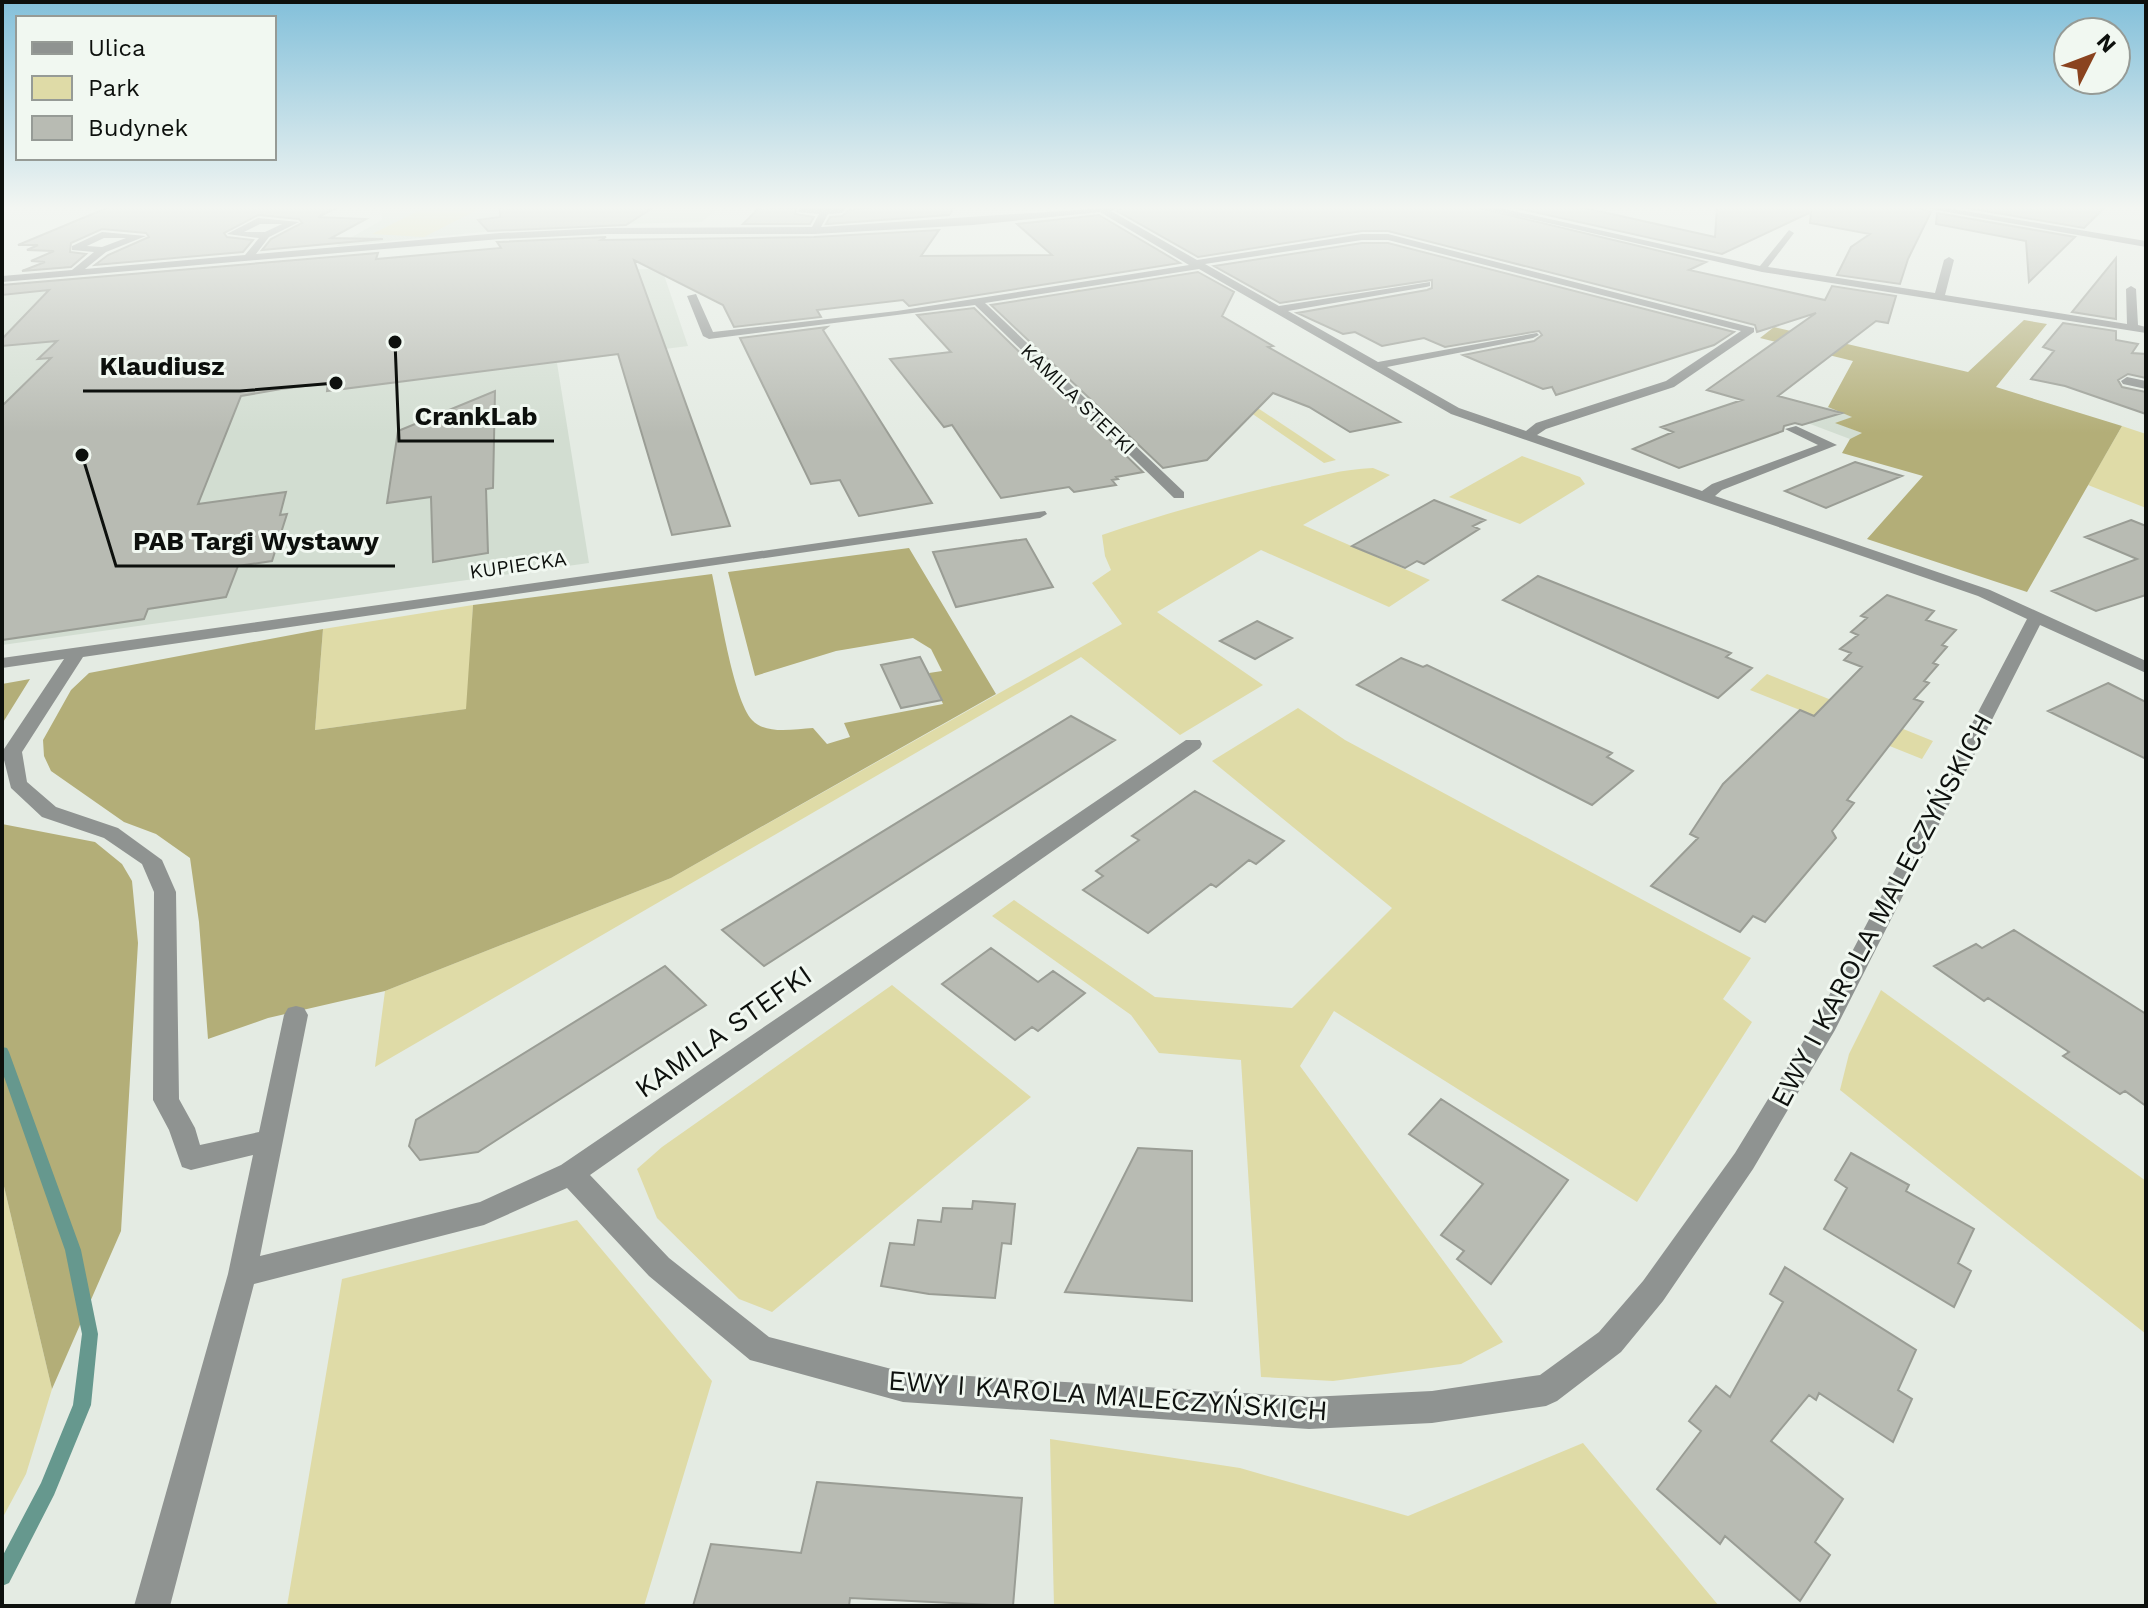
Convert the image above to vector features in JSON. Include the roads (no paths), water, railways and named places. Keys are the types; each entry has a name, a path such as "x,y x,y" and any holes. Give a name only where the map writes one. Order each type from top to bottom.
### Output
{"street":[{"path":"692,296 709,336 885,316 1089,282"},
{"path":"1228,282 1455,411 1984,593 2146,668"},
{"path":"1527,436 1541,426 1670,384 1750,330 1563,282"},
{"path":"1844,282 2146,330"},
{"path":"1939,297 1943,282"},
{"path":"1277,310 1426,284"},
{"path":"2131,289 2133,328"},
{"name":"KAMILA STEFKI","path":"977,301 1179,495"},
{"path":"1376,366 1533,335"},
{"path":"2127,381 2146,385"},
{"path":"1704,497 1717,487 1830,445 1791,429"},
{"name":"KUPIECKA","path":"2,663 1040,514"},
{"name":"EWY I KAROLA MALECZYŃSKICH","path":"571,1173 659,1267 761,1350 903,1387 1309,1413 1432,1407 1546,1390 1610,1342 1653,1291 1744,1161 1823,1030 2036,618"},
{"path":"77,652 12,752 18,784 49,812 111,833 151,860 165,892 166,1100 182,1128 191,1159 270,1140"},
{"name":"KAMILA STEFKI","path":"242,1274 484,1213 571,1173 1193,744"},
{"path":"152,1606 242,1274 296,1015"}],"waterway":[{"path":"2,1052 73,1250 90,1334 82,1405 48,1489 2,1576"}],"place":[{"name":"CrankLab","path":"395,342"},
{"name":"Klaudiusz","path":"336,383"},
{"name":"PAB Targi Wystawy","path":"82,455"}]}
